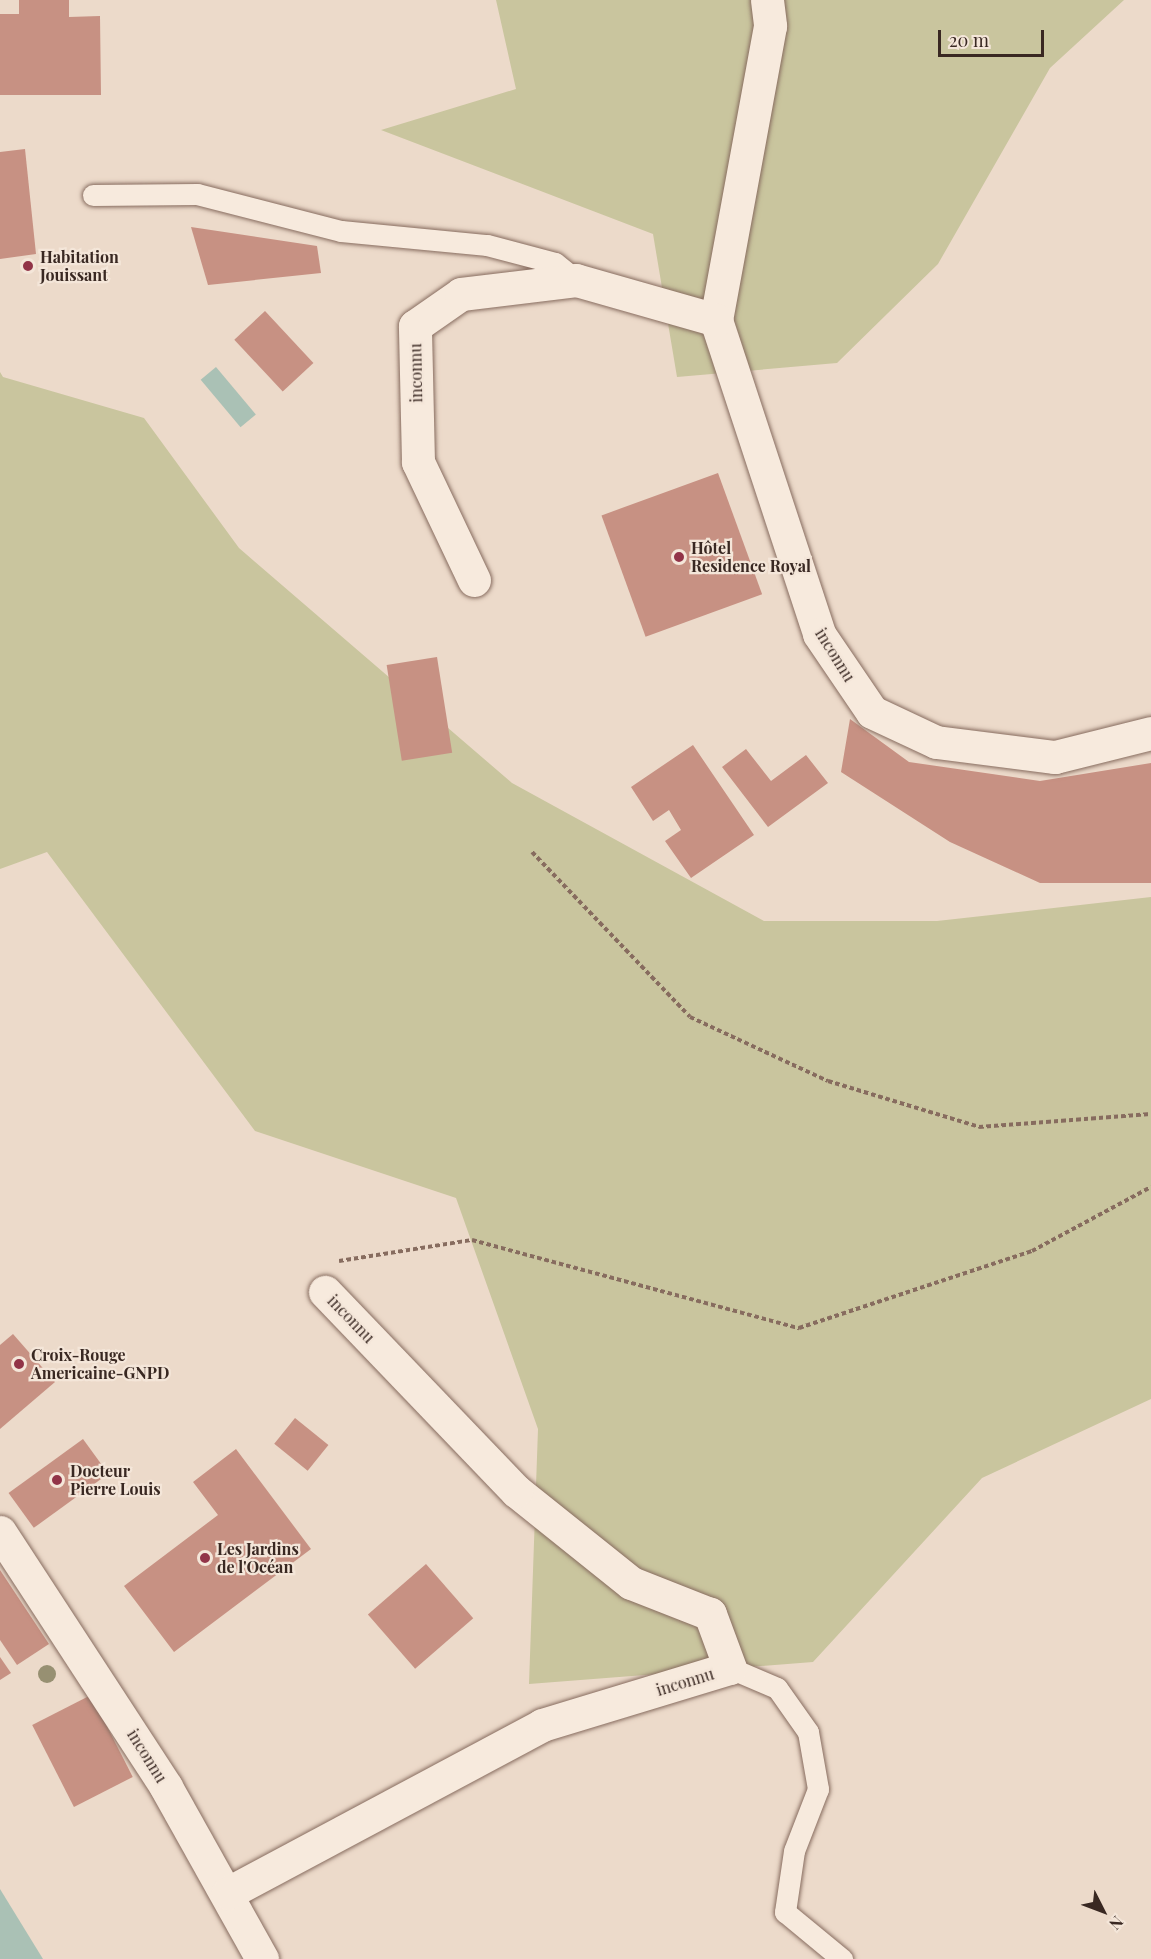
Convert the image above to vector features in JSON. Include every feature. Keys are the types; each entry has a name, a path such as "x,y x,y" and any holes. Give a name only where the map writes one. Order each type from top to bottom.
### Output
{"street":[{"name":"inconnu","path":"767,0 770,26 716,320 819,634 872,712 936,742 1055,757 1151,733"},
{"name":"inconnu","path":"474,580 418,462 415,326 461,294 576,280 716,320"},
{"name":"inconnu","path":"228,1893 542,1725 730,1668 710,1614 631,1583 516,1491 325,1292"},
{"name":"inconnu","path":"0,1532 66,1626 228,1893 262,1959"}],"lane":[{"path":"93,195 197,194 341,231 487,245 555,263 576,280"},
{"path":"730,1668 777,1688 808,1732 818,1789 794,1851 785,1912 842,1959"}],"path":[{"path":"532,852 690,1017 828,1081 979,1127 1151,1114"},
{"path":"325,1292 341,1257 472,1240 799,1328 1032,1251 1151,1186"}],"shaded area":[{"path":"496,0 1124,0 1050,68 938,264 837,363 677,377 653,234 381,130 516,89"},
{"path":"216,367 256,414 241,427 201,380"},
{"path":"0,372 3,377 144,418 239,548 512,783 764,921 937,921 1151,897 1151,1399 982,1478 813,1662 529,1684 538,1429 456,1198 255,1131 47,852 0,869"},
{"path":"0,1889 43,1959 0,1959"}],"building":[{"path":"19,0 69,0 69,17 100,16 101,95 0,95 0,14 19,14"},
{"path":"25,149 36,254 0,259 0,152"},
{"path":"191,227 317,246 321,273 208,285"},
{"path":"265,311 313,363 283,392 234,340"},
{"path":"718,473 762,594 646,637 601,515"},
{"path":"437,657 452,753 402,761 387,665"},
{"path":"850,719 909,762 1040,781 1151,763 1151,883 1040,883 950,842 841,772"},
{"path":"693,745 754,835 691,878 665,841 681,830 669,810 653,821 631,787"},
{"path":"746,749 771,781 806,755 828,783 768,827 722,767"},
{"name":"Croix-Rouge Americaine-GNPD","path":"13,1334 55,1382 0,1429 0,1345"},
{"path":"295,1418 328,1445 308,1471 274,1444"},
{"name":"Docteur Pierre Louis","path":"83,1439 108,1474 34,1528 9,1493"},
{"path":"236,1449 311,1549 174,1652 124,1586 218,1515 193,1482"},
{"path":"426,1564 473,1618 415,1669 368,1615"},
{"path":"0,1570 49,1644 17,1665 0,1640"},
{"path":"0,1657 11,1673 0,1680"},
{"path":"91,1695 133,1777 74,1807 32,1725"}],"place":[{"name":"Habitation Jouissant","path":"28,266"},
{"name":"Hôtel Residence Royal","path":"679,557"},
{"name":"Croix-Rouge Americaine-GNPD","path":"19,1364"},
{"name":"Docteur Pierre Louis","path":"57,1480"},
{"name":"Les Jardins de l'Océan","path":"205,1558"}]}
